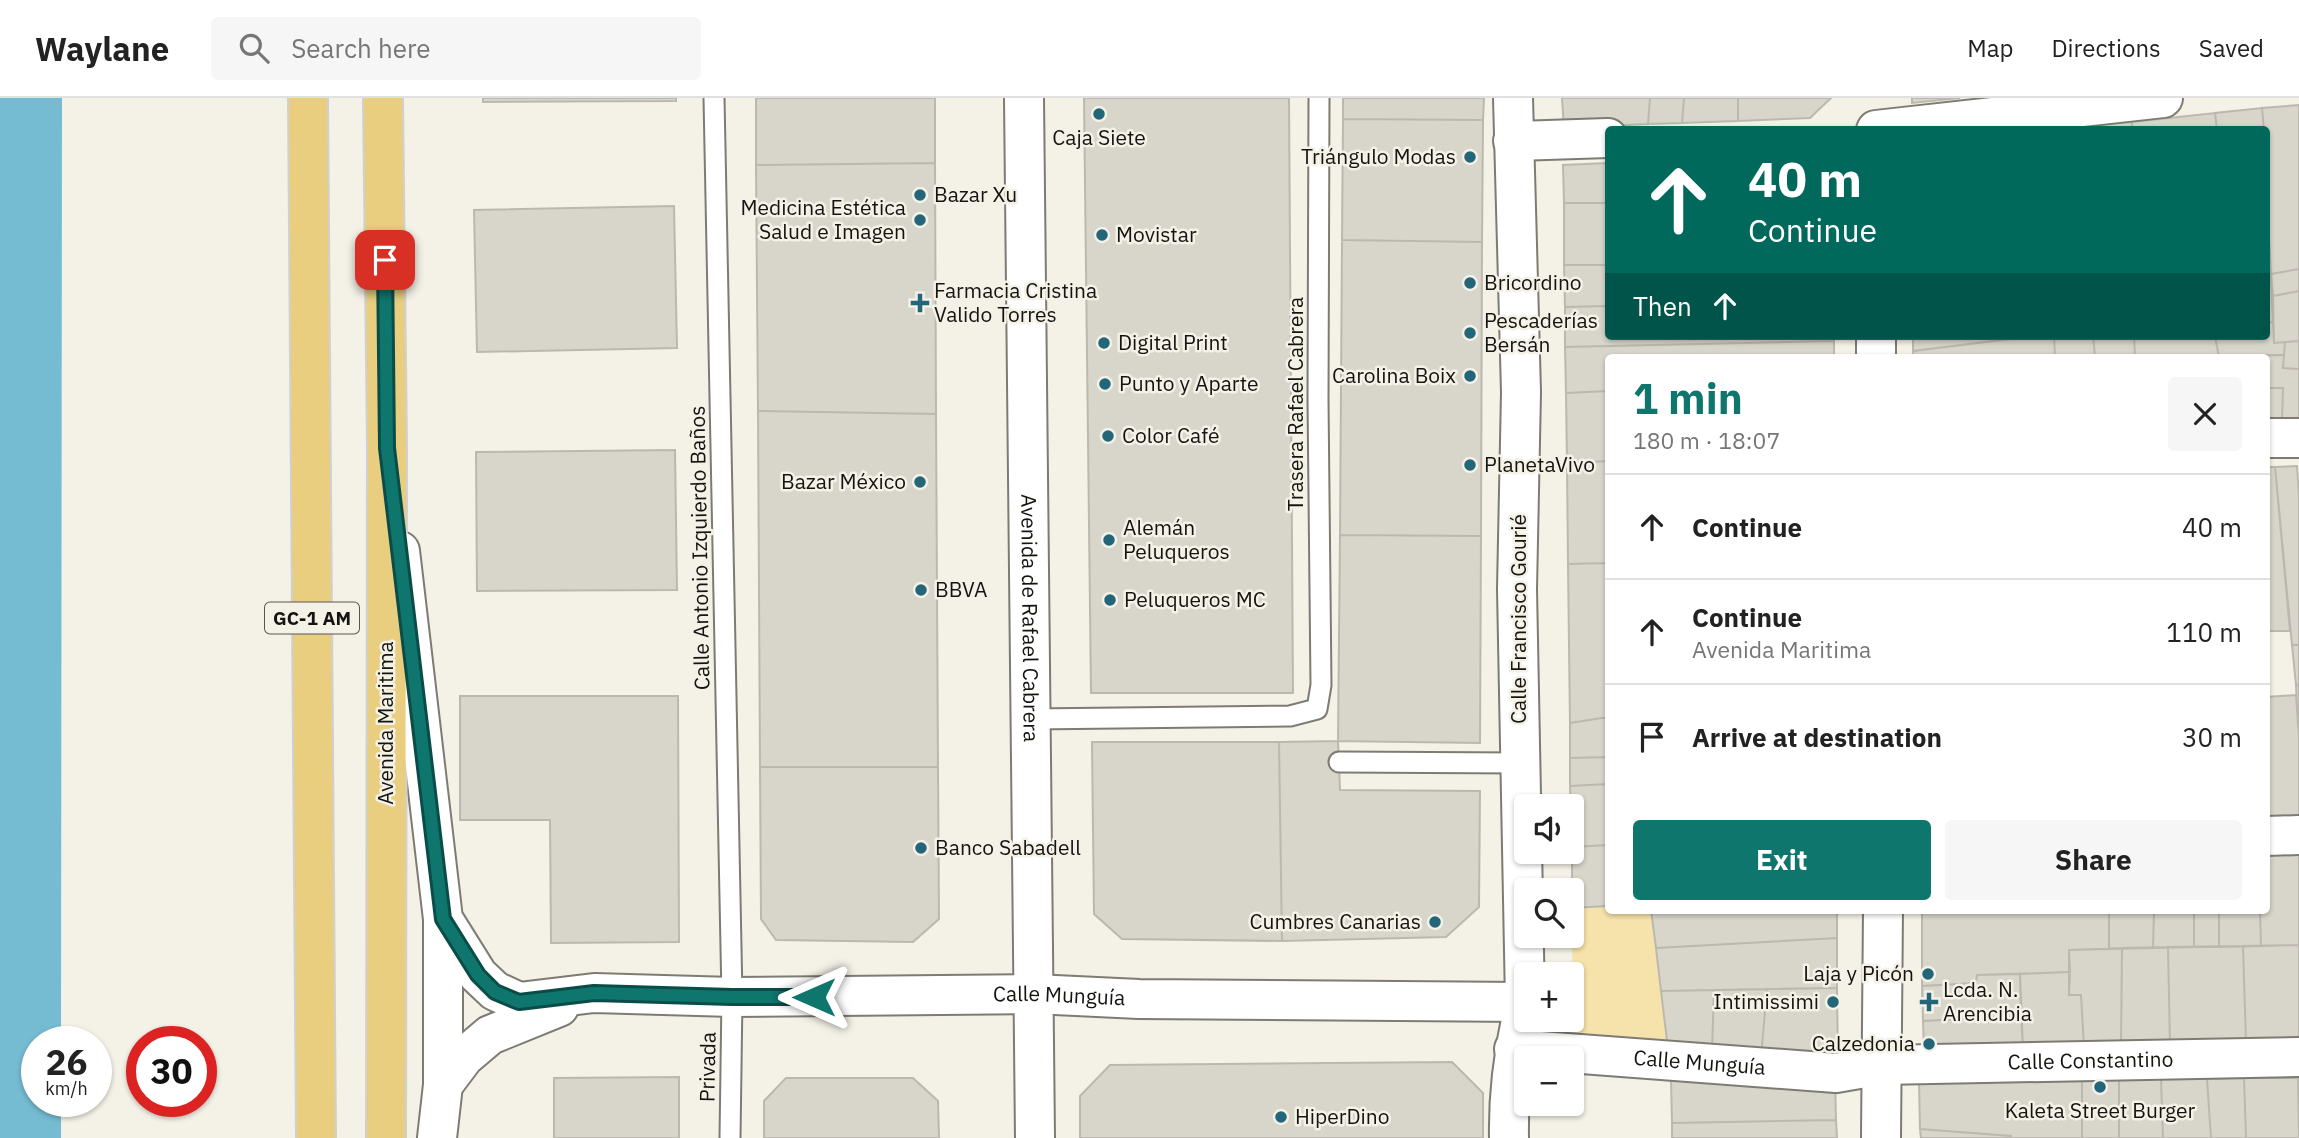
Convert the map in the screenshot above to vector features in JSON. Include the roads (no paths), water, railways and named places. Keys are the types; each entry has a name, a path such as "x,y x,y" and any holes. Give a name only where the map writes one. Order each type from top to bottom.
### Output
{"highway":[{"name":"GC-1 AM","path":"308,98 316,1138"},
{"name":"Avenida Maritima","path":"383,98 387,448 386,1138"}],"street":[{"name":"Avenida de Rafael Cabrera","path":"1024,98 1035,1138"},
{"name":"Calle Francisco Gourié","path":"1513,98 1521,392 1517,589 1524,962"},
{"path":"1874,98 1875,126"},
{"path":"1911,126 2163,98"},
{"path":"1513,141 1605,138"},
{"path":"2270,438 2299,438"},
{"path":"387,448 443,919 443,1085 437,1138"},
{"path":"2270,836 2299,835"},
{"path":"1881,1138 1883,914"},
{"name":"Calle Munguía","path":"443,919 478,975 495,992 519,1002 594,993 732,997 1034,995 1139,999 1514,1002"},
{"path":"443,1085 464,1057 490,1035 594,993"},
{"name":"Calle Francisco Gourié","path":"1508,1138 1508,1097 1514,1049"},
{"name":"Calle Munguía","path":"1584,1054 1836,1073 1882,1065"},
{"name":"Calle Constantino","path":"1882,1065 2299,1057"}],"lane":[{"name":"Calle Antonio Izquierdo Baños","path":"714,98 732,997"},
{"name":"Trasera Rafael Cabrera","path":"1031,719 1290,716 1317,709 1321,685 1319,98"},
{"path":"1339,762 1519,763"},
{"name":"Privada","path":"730,1138 732,997"}],"water":[{"path":"0,98 62,98 61,1026 21,1026 21,1117 61,1117 61,1138 0,1138"}],"place":[{"name":"Caja Siete","path":"1099,114"},
{"name":"Triángulo Modas","path":"1470,157"},
{"name":"Bazar Xu","path":"920,195"},
{"name":"Medicina Estética Salud e Imagen","path":"920,220"},
{"name":"Movistar","path":"1102,235"},
{"name":"Bricordino","path":"1470,283"},
{"name":"Farmacia Cristina Valido Torres","path":"920,303"},
{"name":"Pescaderías Bersán","path":"1470,333"},
{"name":"Digital Print","path":"1104,343"},
{"name":"Carolina Boix","path":"1470,376"},
{"name":"Punto y Aparte","path":"1105,384"},
{"name":"Color Café","path":"1108,436"},
{"name":"PlanetaVivo","path":"1470,465"},
{"name":"Bazar México","path":"920,482"},
{"name":"Alemán Peluqueros","path":"1109,540"},
{"name":"BBVA","path":"921,590"},
{"name":"Peluqueros MC","path":"1110,600"},
{"name":"Banco Sabadell","path":"921,848"},
{"name":"Cumbres Canarias","path":"1435,922"},
{"name":"Laja y Picón","path":"1928,974"},
{"name":"Intimissimi","path":"1833,1002"},
{"name":"Lcda. N. Arencibia","path":"1929,1002"},
{"name":"Calzedonia","path":"1929,1044"},
{"name":"Kaleta Street Burger","path":"2100,1087"},
{"name":"HiperDino","path":"1281,1117"}]}
